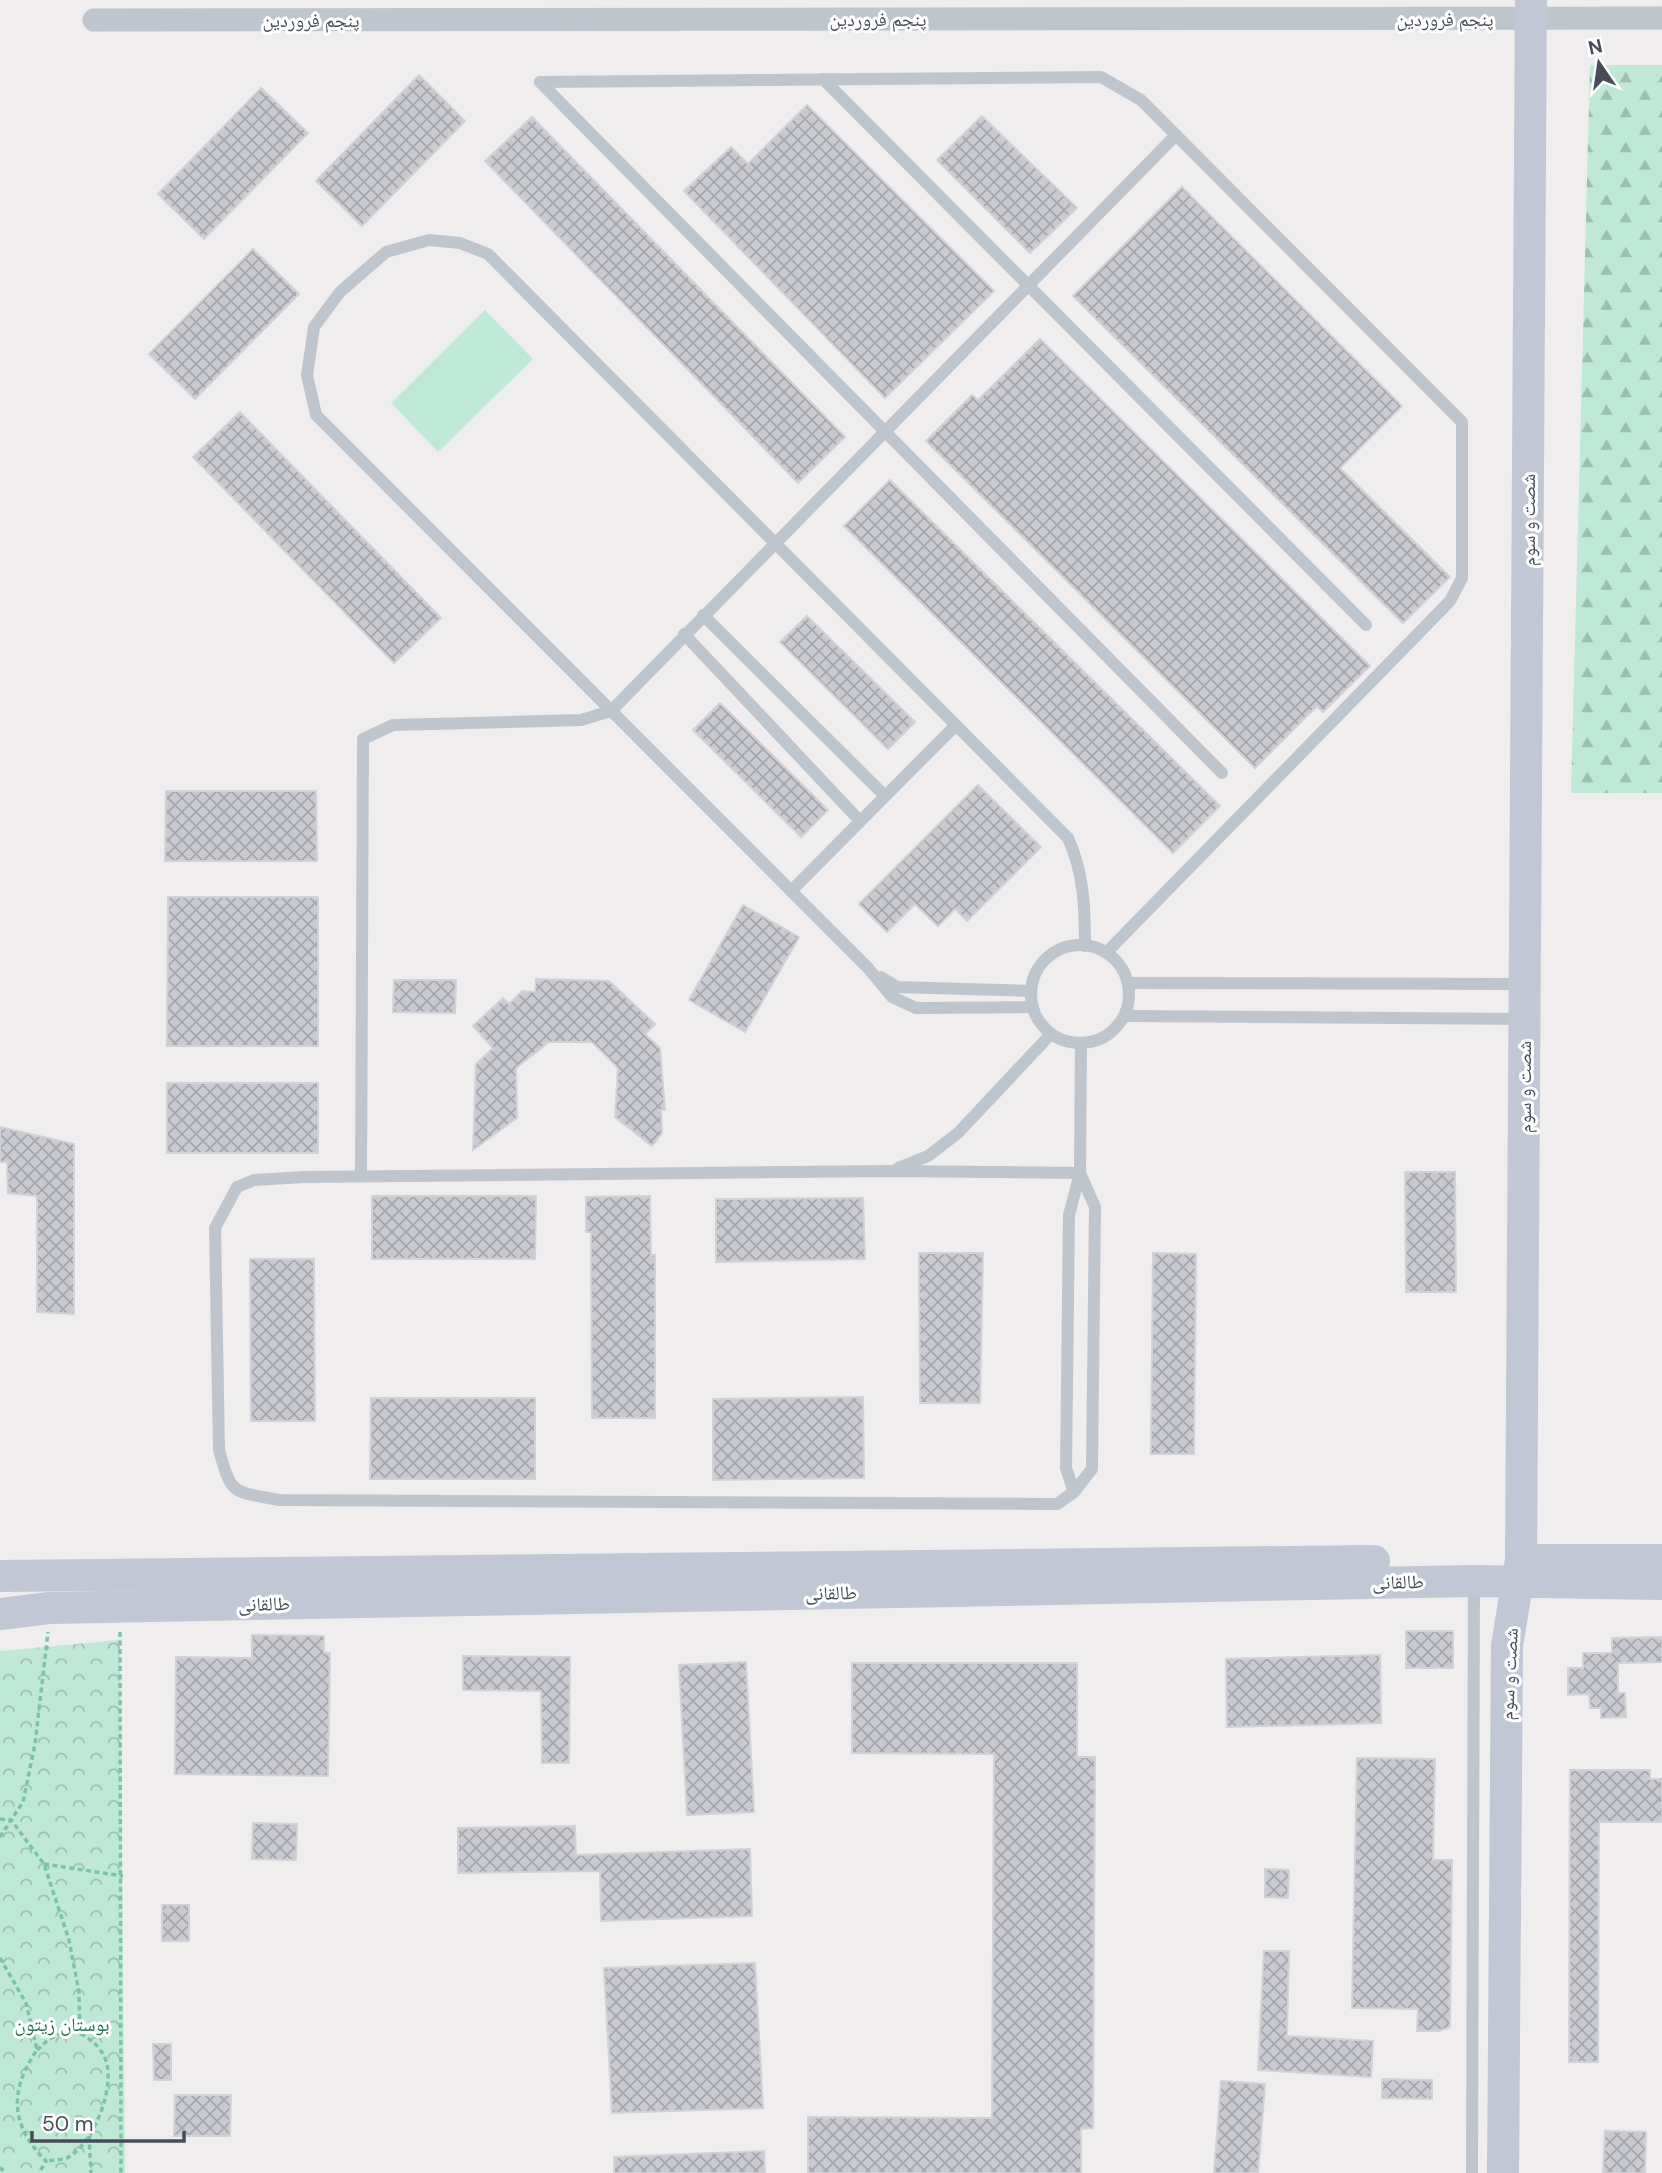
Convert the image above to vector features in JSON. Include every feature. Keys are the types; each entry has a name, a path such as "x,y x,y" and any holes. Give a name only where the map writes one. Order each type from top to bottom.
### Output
{"street":[{"name":"پنجم فروردین","path":"94,20 1531,9 1662,18"},
{"name":"شصت و سوم","path":"1503,2173 1507,1646 1519,1571 1531,9"},
{"name":"طالقانی","path":"0,1576 1519,1571 1662,1560"},
{"name":"طالقانی","path":"0,1614 52,1627 1474,1581 1519,1571 1662,1584"}],"lane":[{"path":"1107,953 1450,601 1462,578 1462,422 1141,100 1101,77 540,82 1222,773"},
{"path":"822,79 1366,625"},
{"path":"361,1177 363,739 393,725 581,720 611,711 774,541 1176,135"},
{"path":"1033,1007 916,1008 892,997 868,968 316,415 307,375 314,327 340,292 386,252 429,240 460,243 488,254 1068,838 1080,863 1085,908 1085,946"},
{"path":"704,615 886,796"},
{"path":"684,634 860,821"},
{"path":"791,891 956,726"},
{"path":"1085,946 1107,953 1118,963 1128,983 1128,1007 1124,1016 1110,1033 1081,1044 1051,1034 1040,1023 1033,1007 1031,991 1035,974 1045,961 1058,951 1085,946"},
{"path":"868,968 897,987 1031,991"},
{"path":"1128,983 1525,984"},
{"path":"1124,1016 1525,1018"},
{"path":"891,1171 928,1156 958,1133 1051,1034"},
{"path":"1074,1492 1066,1468 1069,1215 1080,1173 1081,1044"},
{"path":"891,1171 1080,1173 1095,1207 1092,1469 1074,1492 1057,1504 279,1500 236,1492 228,1482 219,1450 215,1228 237,1187 254,1180 891,1171"},
{"path":"1472,2173 1476,1716 1474,1581"}],"path":[{"path":"36,1637 52,1627"},
{"path":"0,1837 23,1801 36,1744 52,1627"},
{"path":"108,1633 120,1632 123,1876 121,2173"},
{"path":"0,1819 11,1820 44,1864 69,1940 79,1992 80,2034"},
{"path":"44,1864 123,1876"},
{"path":"0,1958 26,2003 37,2050"},
{"path":"38,2173 46,2161 67,2158 89,2136 103,2110 105,2059 92,2040 71,2029 50,2039 37,2050 22,2072 17,2100 19,2125 46,2161"},
{"path":"89,2136 91,2173"},
{"path":"0,2166 5,2173"}],"green space":[{"path":"1590,65 1662,65 1662,793 1571,793"},
{"path":"485,310 533,359 438,452 391,403"},
{"name":"بوستان زیتون","path":"120,1640 125,2173 0,2173 0,1651"}],"building":[{"path":"419,75 465,121 362,226 316,181"},
{"path":"261,88 308,133 204,239 158,194"},
{"path":"807,105 994,291 885,398 684,191 731,147 748,164"},
{"path":"982,116 1077,208 1030,253 937,160"},
{"path":"532,117 845,437 798,483 485,161"},
{"path":"1182,187 1402,406 1340,468 1450,577 1403,623 1073,296"},
{"path":"253,249 299,294 195,399 149,354"},
{"path":"1040,339 1370,666 1323,712 1317,706 1255,768 926,441 972,395 978,400"},
{"path":"240,412 441,618 394,663 193,457"},
{"path":"890,480 1220,806 1173,853 844,526"},
{"path":"807,616 915,722 888,749 780,642"},
{"path":"720,703 828,810 801,837 693,730"},
{"path":"978,785 1041,847 967,921 955,909 938,926 915,904 887,932 859,904"},
{"path":"166,791 316,791 317,861 165,861"},
{"path":"168,897 318,897 318,1046 167,1046"},
{"path":"743,905 799,937 745,1032 689,1000"},
{"path":"536,979 609,981 655,1024 645,1034 660,1048 665,1110 661,1110 662,1133 652,1146 615,1117 618,1068 592,1042 549,1042 516,1068 517,1118 473,1150 476,1064 493,1048 473,1026 503,998 509,1004 522,991 535,992"},
{"path":"394,980 456,980 455,1013 393,1012"},
{"path":"167,1083 318,1083 318,1153 167,1153"},
{"path":"0,1127 74,1144 74,1314 37,1312 37,1196 8,1193 7,1162 0,1162"},
{"path":"1405,1172 1455,1172 1456,1292 1406,1292"},
{"path":"372,1196 536,1196 535,1259 372,1259"},
{"path":"650,1196 651,1255 655,1255 655,1418 592,1418 591,1232 586,1232 586,1197"},
{"path":"863,1198 865,1259 716,1262 716,1199"},
{"path":"919,1253 983,1253 980,1403 920,1403"},
{"path":"1153,1253 1196,1254 1194,1454 1151,1454"},
{"path":"250,1259 314,1259 315,1421 251,1421"},
{"path":"863,1397 864,1478 713,1480 713,1399"},
{"path":"371,1398 535,1398 535,1479 370,1479"},
{"path":"1406,1631 1453,1631 1453,1668 1406,1668"},
{"path":"252,1635 324,1636 324,1653 330,1653 328,1776 175,1774 176,1657 252,1658"},
{"path":"1662,1637 1662,1662 1618,1663 1618,1693 1625,1693 1626,1717 1601,1718 1601,1708 1590,1708 1589,1694 1568,1695 1568,1668 1583,1668 1583,1653 1612,1653 1612,1638"},
{"path":"1380,1655 1381,1723 1227,1727 1226,1659"},
{"path":"463,1656 570,1657 569,1763 542,1763 541,1691 463,1690"},
{"path":"746,1662 754,1812 687,1815 679,1665"},
{"path":"852,1663 1077,1663 1077,1757 1095,1757 1093,2128 1081,2129 1081,2173 808,2173 808,2117 992,2118 994,1754 852,1753"},
{"path":"1357,1758 1435,1759 1433,1860 1452,1860 1450,2027 1439,2031 1417,2031 1418,2009 1352,2008"},
{"path":"1570,1770 1650,1770 1650,1779 1662,1779 1662,1822 1599,1822 1598,2062 1569,2062"},
{"path":"253,1823 297,1824 296,1860 252,1859"},
{"path":"575,1826 576,1855 750,1849 752,1916 601,1921 600,1871 458,1873 458,1828"},
{"path":"1265,1869 1289,1870 1288,1898 1265,1897"},
{"path":"162,1905 189,1905 189,1941 162,1941"},
{"path":"1264,1951 1289,1951 1287,2036 1373,2041 1371,2077 1258,2070"},
{"path":"755,1963 763,2108 612,2113 604,1968"},
{"path":"153,2044 171,2044 171,2080 154,2080"},
{"path":"1382,2079 1432,2080 1432,2099 1382,2098"},
{"path":"1221,2081 1265,2084 1258,2173 1214,2173"},
{"path":"175,2095 231,2095 230,2136 174,2136"},
{"path":"1605,2131 1646,2132 1645,2173 1603,2173"},
{"path":"764,2151 765,2173 614,2173 614,2157"}]}
